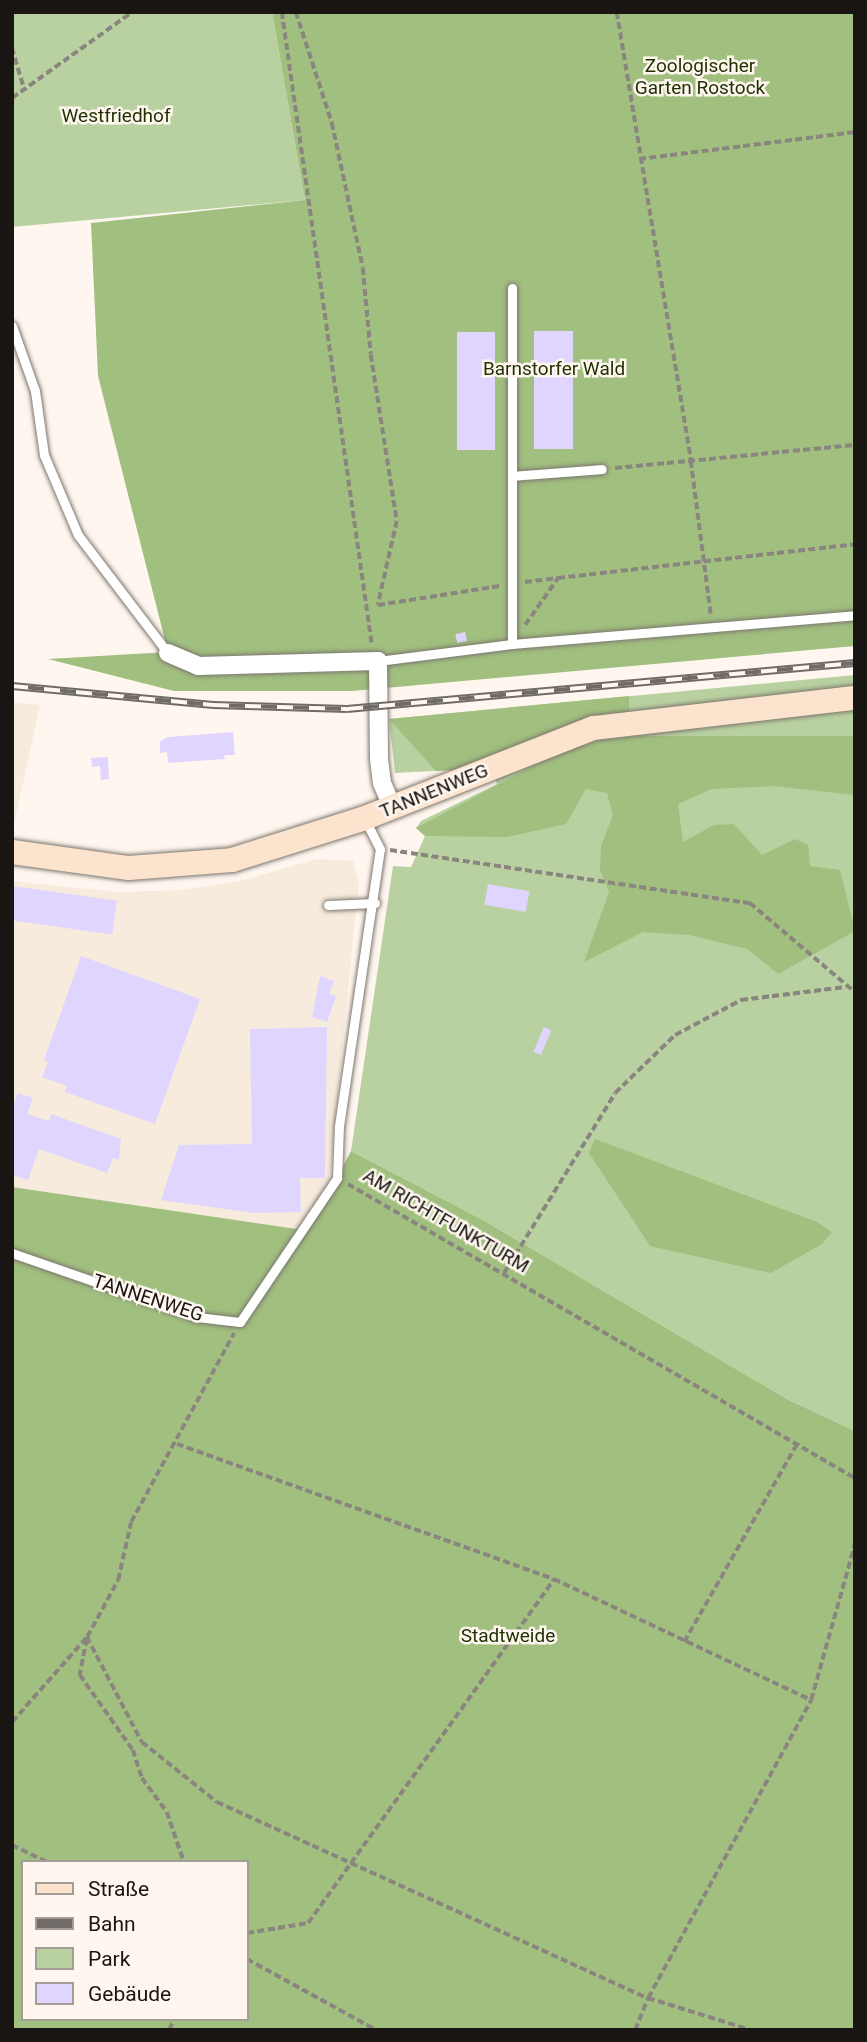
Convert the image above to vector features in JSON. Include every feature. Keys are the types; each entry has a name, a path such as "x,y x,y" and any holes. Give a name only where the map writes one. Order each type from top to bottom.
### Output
{"street":[{"path":"168,653 198,666 378,661 379,759 382,783 392,807"},
{"name":"TANNENWEG","path":"12,852 104,866 200,865 275,850 365,818 594,728 855,698"}],"lane":[{"path":"512,288 512,644"},
{"path":"12,326 35,391 44,455 78,535 168,653"},
{"path":"512,476 602,470"},
{"path":"378,661 512,644 855,615"},
{"path":"365,818 380,849"},
{"name":"AM RICHTFUNKTURM","path":"337,1178 340,1126 375,903 380,849"},
{"path":"328,905 375,903"},
{"path":"240,1322 337,1178"},
{"name":"TANNENWEG","path":"12,1253 197,1317 240,1322"}],"path":[{"path":"12,97 25,91 132,12"},
{"path":"282,12 367,608 378,661"},
{"path":"296,12 332,123 363,268 371,355 397,521 378,605"},
{"path":"617,12 639,159 691,461 712,626"},
{"path":"12,48 25,91"},
{"path":"639,159 855,131"},
{"path":"602,470 855,445"},
{"path":"367,608 512,584 855,544"},
{"path":"512,644 558,578"},
{"path":"380,849 420,851 750,903 845,988 855,992"},
{"path":"504,1273 615,1093 675,1035 741,1000 845,988"},
{"name":"AM RICHTFUNKTURM","path":"337,1178 855,1478"},
{"path":"12,1722 87,1637 118,1580 131,1522 177,1444 240,1322"},
{"path":"177,1444 554,1579 811,1700"},
{"path":"684,1642 796,1445"},
{"path":"635,2030 648,1998 811,1700 855,1543"},
{"path":"248,1933 308,1923 554,1579"},
{"path":"87,1637 80,1675 133,1750 142,1778 167,1812 183,1860"},
{"path":"87,1637 142,1742 216,1802 350,1866 648,1998 751,2030"},
{"path":"12,1845 43,1860"},
{"path":"248,1960 376,2030"}],"shaded area":[{"path":"12,702 40,705 12,834"},
{"path":"317,859 353,861 359,882 328,1190 298,1229 12,1187 12,881 118,892 182,890 240,881"}],"green space":[{"name":"Westfriedhof","path":"12,12 272,12 305,200 12,227"},
{"name":"Barnstorfer Wald","path":"272,12 855,12 855,646 352,691 174,691 48,659 168,652 98,376 91,223 305,200"},
{"path":"855,675 855,1431 787,1399 483,1220 351,1151 393,866 411,867 425,836 416,828 421,821 497,784 491,768 395,773 389,719"},
{"path":"629,696 629,720 492,768 436,771 389,719"},
{"path":"639,736 855,736 855,795 773,786 712,789 678,804 683,842 714,825 734,824 762,855 795,839 808,845 810,866 840,870 855,931 778,974 747,949 689,935 643,932 584,962 609,892 600,870 601,846 613,815 607,793 586,789 566,824 507,837 425,836 416,828 552,756 599,740"},
{"path":"595,1139 817,1222 832,1232 822,1244 771,1273 650,1246 589,1153"},
{"name":"Stadtweide","path":"351,1151 483,1220 787,1399 855,1431 855,2030 12,2030 12,1187 297,1229 337,1178"}],"building":[{"path":"534,331 573,331 573,449 534,449"},
{"path":"457,332 495,332 495,450 457,450"},
{"path":"465,632 467,641 457,643 455,634"},
{"path":"233,732 235,755 224,755 225,759 168,763 167,752 160,753 160,741 168,737"},
{"path":"108,757 109,779 101,780 100,766 92,767 91,758"},
{"path":"488,884 529,891 526,912 484,905"},
{"path":"12,886 117,901 112,934 12,920"},
{"path":"81,956 200,999 155,1124 65,1092 67,1086 42,1077 48,1062 44,1060"},
{"path":"320,976 334,981 329,994 336,996 327,1022 312,1017"},
{"path":"327,1027 325,1178 300,1178 301,1212 254,1213 161,1200 179,1145 252,1144 250,1029"},
{"path":"544,1027 551,1030 541,1055 533,1052"},
{"path":"18,1093 33,1098 27,1114 49,1121 51,1114 121,1139 119,1160 113,1158 107,1173 39,1149 28,1180 12,1175 12,1108"}],"railway":[{"path":"12,686 213,705 347,709 855,663"}],"park label":[{"name":"Zoologischer Garten Rostock","path":"700,77"}]}
